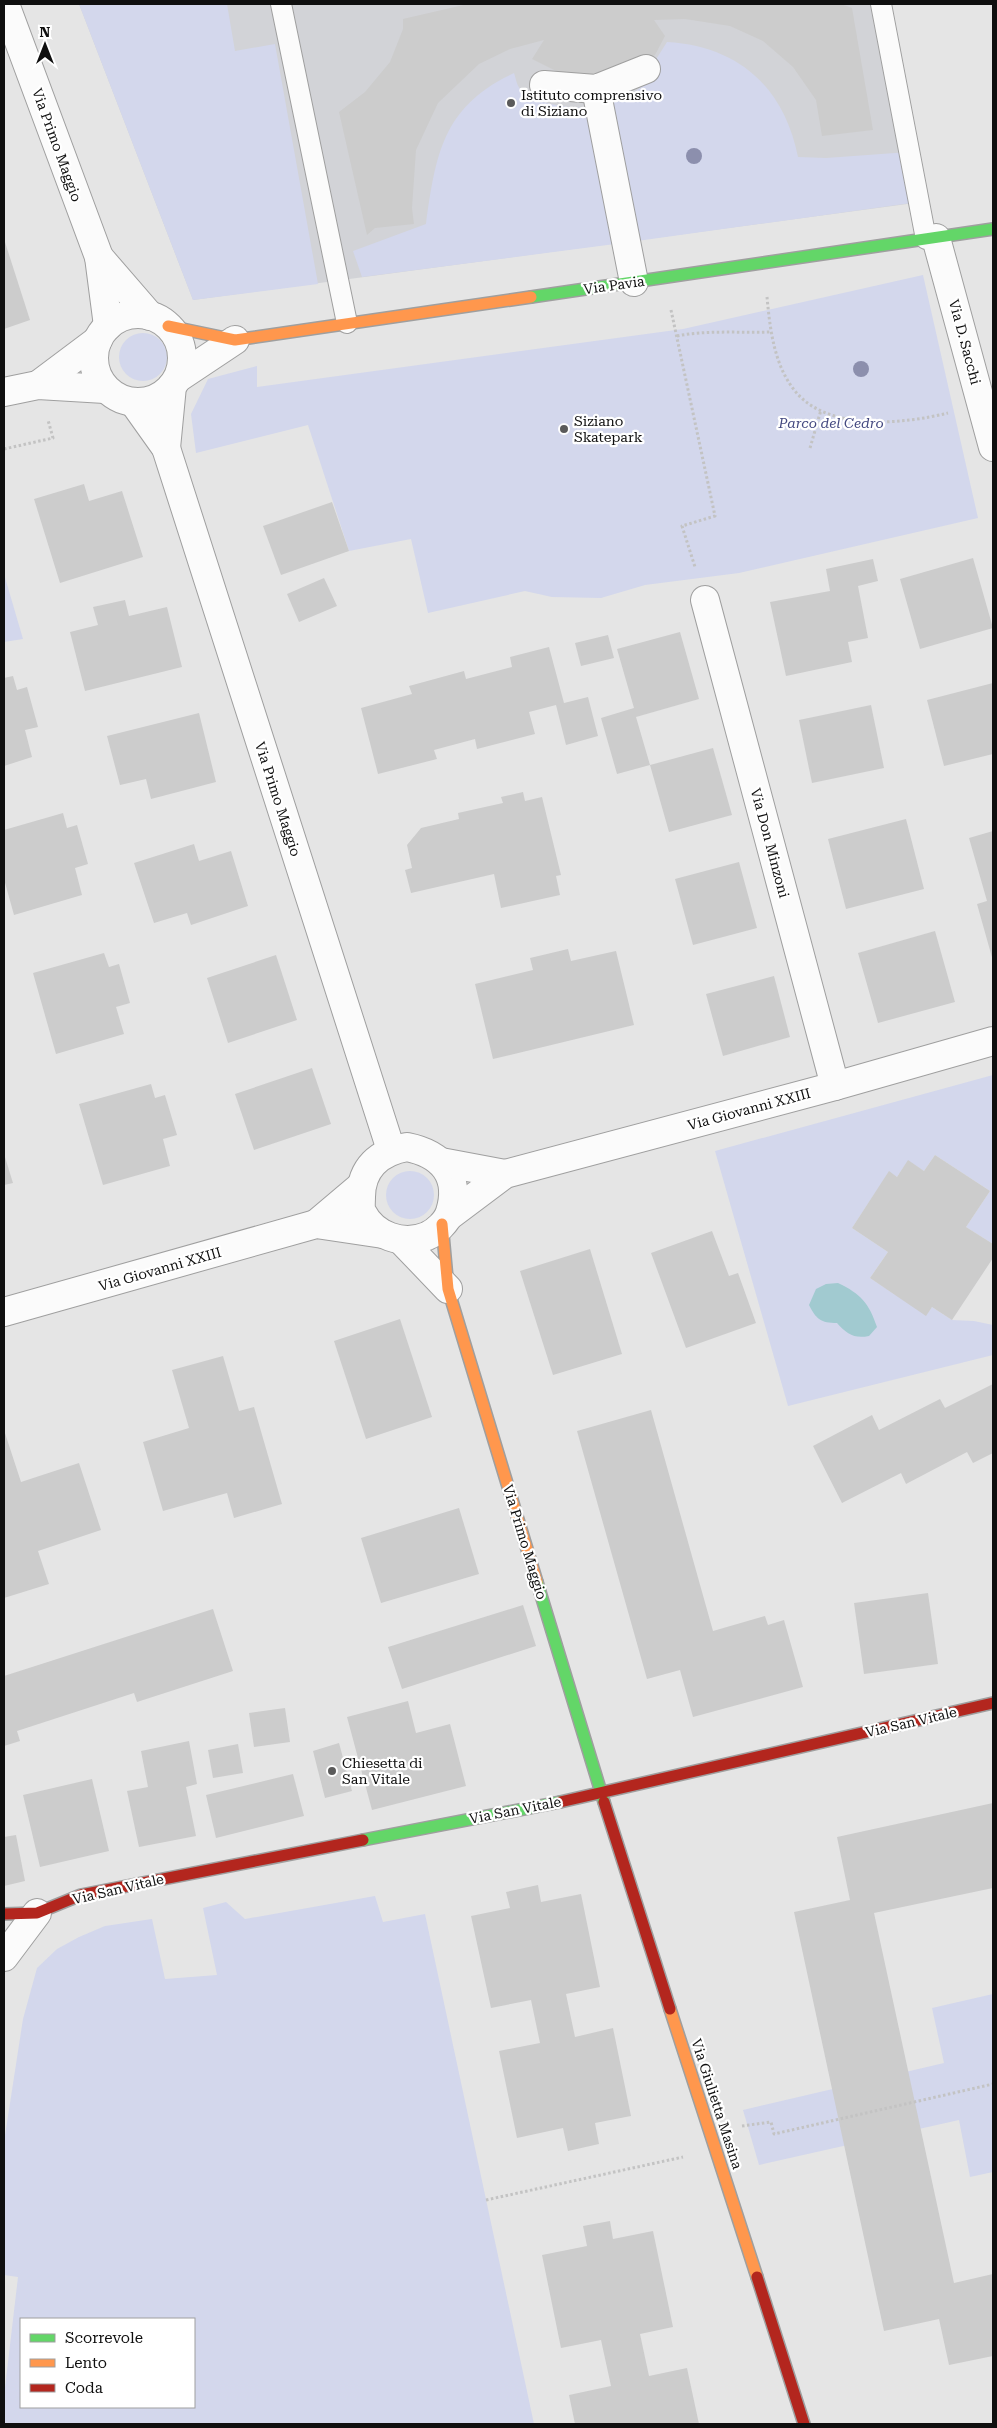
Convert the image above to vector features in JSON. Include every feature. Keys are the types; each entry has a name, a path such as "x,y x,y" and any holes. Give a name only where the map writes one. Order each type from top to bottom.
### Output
{"street":[{"name":"Via Primo Maggio","path":"5,4 99,257 103,333 94,357 97,374 105,389"},
{"path":"544,85 596,89 646,69"},
{"path":"596,89 634,282"},
{"name":"Via Pavia","path":"159,321 235,340 993,229"},
{"name":"Via D. Sacchi","path":"931,239 993,447"},
{"name":"Via Primo Maggio","path":"99,257 180,343 183,360 175,382 166,448"},
{"path":"38,385 122,317 136,314 159,321"},
{"name":"Via Pavia","path":"175,382 235,340"},
{"path":"4,392 38,385 105,389 118,398 134,403 151,401 167,392 175,382"},
{"name":"Via Primo Maggio","path":"134,403 166,448 391,1150 376,1158 364,1175 361,1186 361,1211 375,1228 393,1237 448,1289"},
{"name":"Via Don Minzoni","path":"705,600 835,1086"},
{"name":"Via Giovanni XXIII","path":"445,1220 505,1174 835,1086 993,1041"},
{"path":"391,1150 407,1147 423,1150 441,1162"},
{"name":"Via Primo Maggio","path":"441,1162 453,1184 454,1200 445,1220 448,1289 601,1794"},
{"name":"Via Giovanni XXIII","path":"441,1162 505,1174"},
{"name":"Via Giovanni XXIII","path":"4,1312 316,1224 361,1186"},
{"path":"393,1237 419,1240 434,1233 445,1220"},
{"name":"Via Giovanni XXIII","path":"316,1224 393,1237"},
{"name":"Via San Vitale","path":"4,1914 37,1913 81,1895 601,1794 993,1703"},
{"name":"Via Giulietta Masina","path":"601,1794 804,2424"},
{"path":"4,1957 37,1913"}],"lane":[{"path":"281,4 348,323"},
{"path":"881,4 931,239"}],"path":[{"path":"764,263 771,332 784,373 796,392 821,410 836,416 877,422 931,417 948,412"},
{"path":"664,277 715,516 682,526 705,600"},
{"path":"677,336 696,332 714,334 771,332"},
{"path":"4,449 53,438 38,385"},
{"path":"810,448 821,410"},
{"path":"710,2131 771,2122 774,2134 993,2084"},
{"path":"486,2200 716,2150"}],"shaded area":[{"name":"Istituto comprensivo di Siziano","path":"79,4 888,4 922,202 193,300"},
{"path":"838,1283 853,1291 867,1305 877,1327 869,1336 859,1337 851,1335 837,1323 823,1321 817,1317 809,1305 816,1289 826,1284"}],"green space":[{"path":"79,4 227,4 235,51 275,44 318,284 193,300"},
{"path":"667,42 692,45 715,52 736,62 754,75 769,91 782,110 798,157 826,158 909,152 918,202 637,241 610,104 630,95 647,83 653,75 655,61"},
{"path":"514,73 520,89 535,99 564,106 590,107 615,244 362,277 353,251 426,224 434,175 447,134 472,101 490,86"},
{"name":"Parco del Cedro","path":"923,275 978,518 739,573 645,585 601,598 552,597 525,591 428,613 411,539 349,551 308,425 196,453 191,414 208,379 257,366 257,387 683,329"},
{"path":"143,333 152,335 160,340 165,348 167,357 165,366 160,374 152,379 143,381 134,379 126,374 121,366 119,357 121,348 126,340 134,335"},
{"path":"4,574 23,639 4,642"},
{"path":"993,1075 993,1244 966,1227 990,1191 935,1155 924,1171 908,1161 897,1177 889,1172 852,1228 888,1252 870,1278 926,1315 932,1307 952,1320 974,1321 993,1325 993,1355 788,1406 715,1151"},
{"path":"410,1171 419,1173 427,1178 432,1186 434,1195 432,1204 427,1212 419,1217 410,1219 401,1217 393,1212 388,1204 386,1195 388,1186 393,1178 401,1173"},
{"path":"375,1896 383,1922 425,1914 534,2424 4,2424 4,2396 18,2277 4,2275 4,2142 23,2019 37,1968 57,1949 79,1937 105,1926 152,1919 165,1979 217,1975 203,1908 226,1902 245,1919"},
{"path":"993,1994 993,2172 970,2177 959,2120 759,2165 743,2110 944,2063 932,2008"}],"building":[{"path":"468,4 841,4 852,8 873,130 822,136 816,100 793,67 763,41 730,26 685,19 654,20 665,36 655,55 630,73 606,80 566,76 532,59 544,40 510,49 479,64 438,103 416,150 412,208 414,224 375,228 367,235 339,112 365,92 390,62 403,29 403,19"},
{"path":"4,239 30,320 4,329"},
{"path":"84,484 89,501 122,491 143,557 60,583 34,499"},
{"path":"332,502 349,551 281,575 263,526"},
{"path":"973,558 993,628 920,649 900,579"},
{"path":"873,559 878,581 858,586 868,638 848,642 852,662 786,676 770,602 830,591 826,569"},
{"path":"324,578 337,606 299,622 287,594"},
{"path":"125,600 129,616 167,607 182,667 85,691 70,632 98,625 93,607"},
{"path":"680,632 699,699 636,717 650,765 617,774 601,718 634,708 617,649"},
{"path":"608,635 614,658 581,666 575,643"},
{"path":"549,647 564,703 588,697 598,736 566,745 556,705 529,712 535,734 477,749 475,739 434,750 437,759 378,774 361,708 412,694 409,686 464,671 466,679 512,667 510,657"},
{"path":"13,676 17,690 27,687 38,727 25,730 32,757 4,766 4,678"},
{"path":"993,683 993,754 944,766 927,700"},
{"path":"871,705 884,768 812,783 799,720"},
{"path":"199,713 216,782 151,799 146,779 120,785 107,736"},
{"path":"713,748 732,815 669,832 650,765"},
{"path":"523,792 525,801 542,797 561,875 556,876 560,895 501,908 494,874 411,893 405,870 412,868 407,845 421,828 459,819 458,813 503,803 501,797"},
{"path":"63,813 67,828 77,825 88,864 75,868 82,895 14,915 4,879 4,830"},
{"path":"906,819 924,889 846,909 828,839"},
{"path":"993,831 993,961 977,904 987,901 969,838"},
{"path":"194,844 199,861 231,851 248,906 191,925 187,913 154,923 134,863"},
{"path":"739,862 757,928 693,945 675,879"},
{"path":"935,931 955,1002 878,1023 858,953"},
{"path":"568,949 571,961 616,951 634,1025 493,1059 475,984 533,970 530,958"},
{"path":"104,953 109,967 119,964 130,1003 116,1007 124,1034 56,1054 33,973"},
{"path":"276,955 297,1020 228,1043 207,978"},
{"path":"774,976 790,1037 723,1056 706,994"},
{"path":"312,1068 331,1124 254,1150 235,1094"},
{"path":"151,1084 155,1098 165,1095 177,1135 163,1139 170,1166 103,1185 79,1104"},
{"path":"4,1154 13,1183 4,1185"},
{"path":"935,1155 990,1191 966,1227 993,1244 993,1258 952,1320 932,1307 926,1316 870,1278 888,1252 852,1228 889,1171 897,1177 908,1160 924,1171"},
{"path":"712,1231 729,1276 738,1273 756,1323 686,1348 651,1253"},
{"path":"590,1249 622,1354 553,1375 520,1271"},
{"path":"400,1319 432,1417 366,1439 334,1341"},
{"path":"223,1356 239,1411 254,1407 282,1504 234,1518 227,1493 163,1511 143,1442 189,1428 172,1370"},
{"path":"993,1384 993,1453 973,1463 967,1452 906,1484 901,1473 842,1503 813,1446 872,1415 879,1430 940,1399 945,1408"},
{"path":"651,1410 713,1631 765,1616 768,1625 784,1620 803,1687 693,1717 680,1670 647,1679 577,1431"},
{"path":"4,1430 21,1482 79,1463 101,1530 38,1551 49,1584 4,1598"},
{"path":"459,1508 479,1574 381,1603 361,1538"},
{"path":"928,1593 938,1664 864,1674 854,1603"},
{"path":"523,1605 536,1646 402,1689 388,1647"},
{"path":"213,1609 233,1671 137,1702 134,1693 17,1731 20,1741 4,1746 4,1676"},
{"path":"408,1701 416,1733 450,1724 466,1786 372,1810 347,1717"},
{"path":"285,1708 290,1742 254,1747 249,1713"},
{"path":"189,1741 197,1784 186,1787 196,1836 139,1847 127,1791 148,1787 141,1751"},
{"name":"Chiesetta di San Vitale","path":"339,1743 352,1791 325,1798 313,1751"},
{"path":"238,1744 243,1773 213,1778 208,1750"},
{"path":"293,1774 304,1816 216,1838 206,1795"},
{"path":"92,1779 109,1851 40,1867 23,1795"},
{"path":"993,1803 993,1888 874,1913 954,2283 993,2274 993,2356 949,2365 939,2319 884,2331 794,1912 850,1900 837,1837"},
{"path":"16,1835 25,1881 4,1886 4,1837"},
{"path":"538,1885 541,1902 581,1894 600,1987 566,1994 575,2037 613,2028 631,2116 595,2123 599,2144 568,2151 563,2128 517,2138 499,2051 540,2043 531,2000 491,2008 471,1916 510,1908 506,1892"},
{"path":"610,2221 613,2239 653,2231 673,2327 640,2334 649,2376 687,2368 699,2424 575,2424 569,2395 611,2386 601,2340 561,2348 542,2255 587,2246 583,2226"}],"traffic: fast":[{"path":"531,297 993,229"},
{"path":"537,1582 604,1802"},
{"path":"363,1840 560,1802"}],"traffic: slow":[{"path":"168,326 235,340 531,297"},
{"path":"442,1224 448,1289 537,1582"},
{"path":"670,2009 757,2277"}],"traffic: jam":[{"path":"560,1802 993,1703"},
{"path":"604,1802 670,2009"},
{"path":"4,1914 37,1913 81,1895 363,1840"},
{"path":"757,2277 804,2424"}],"place":[{"name":"Istituto comprensivo di Siziano","path":"511,103"},
{"name":"Siziano Skatepark","path":"564,429"},
{"name":"Chiesetta di San Vitale","path":"332,1771"}]}
